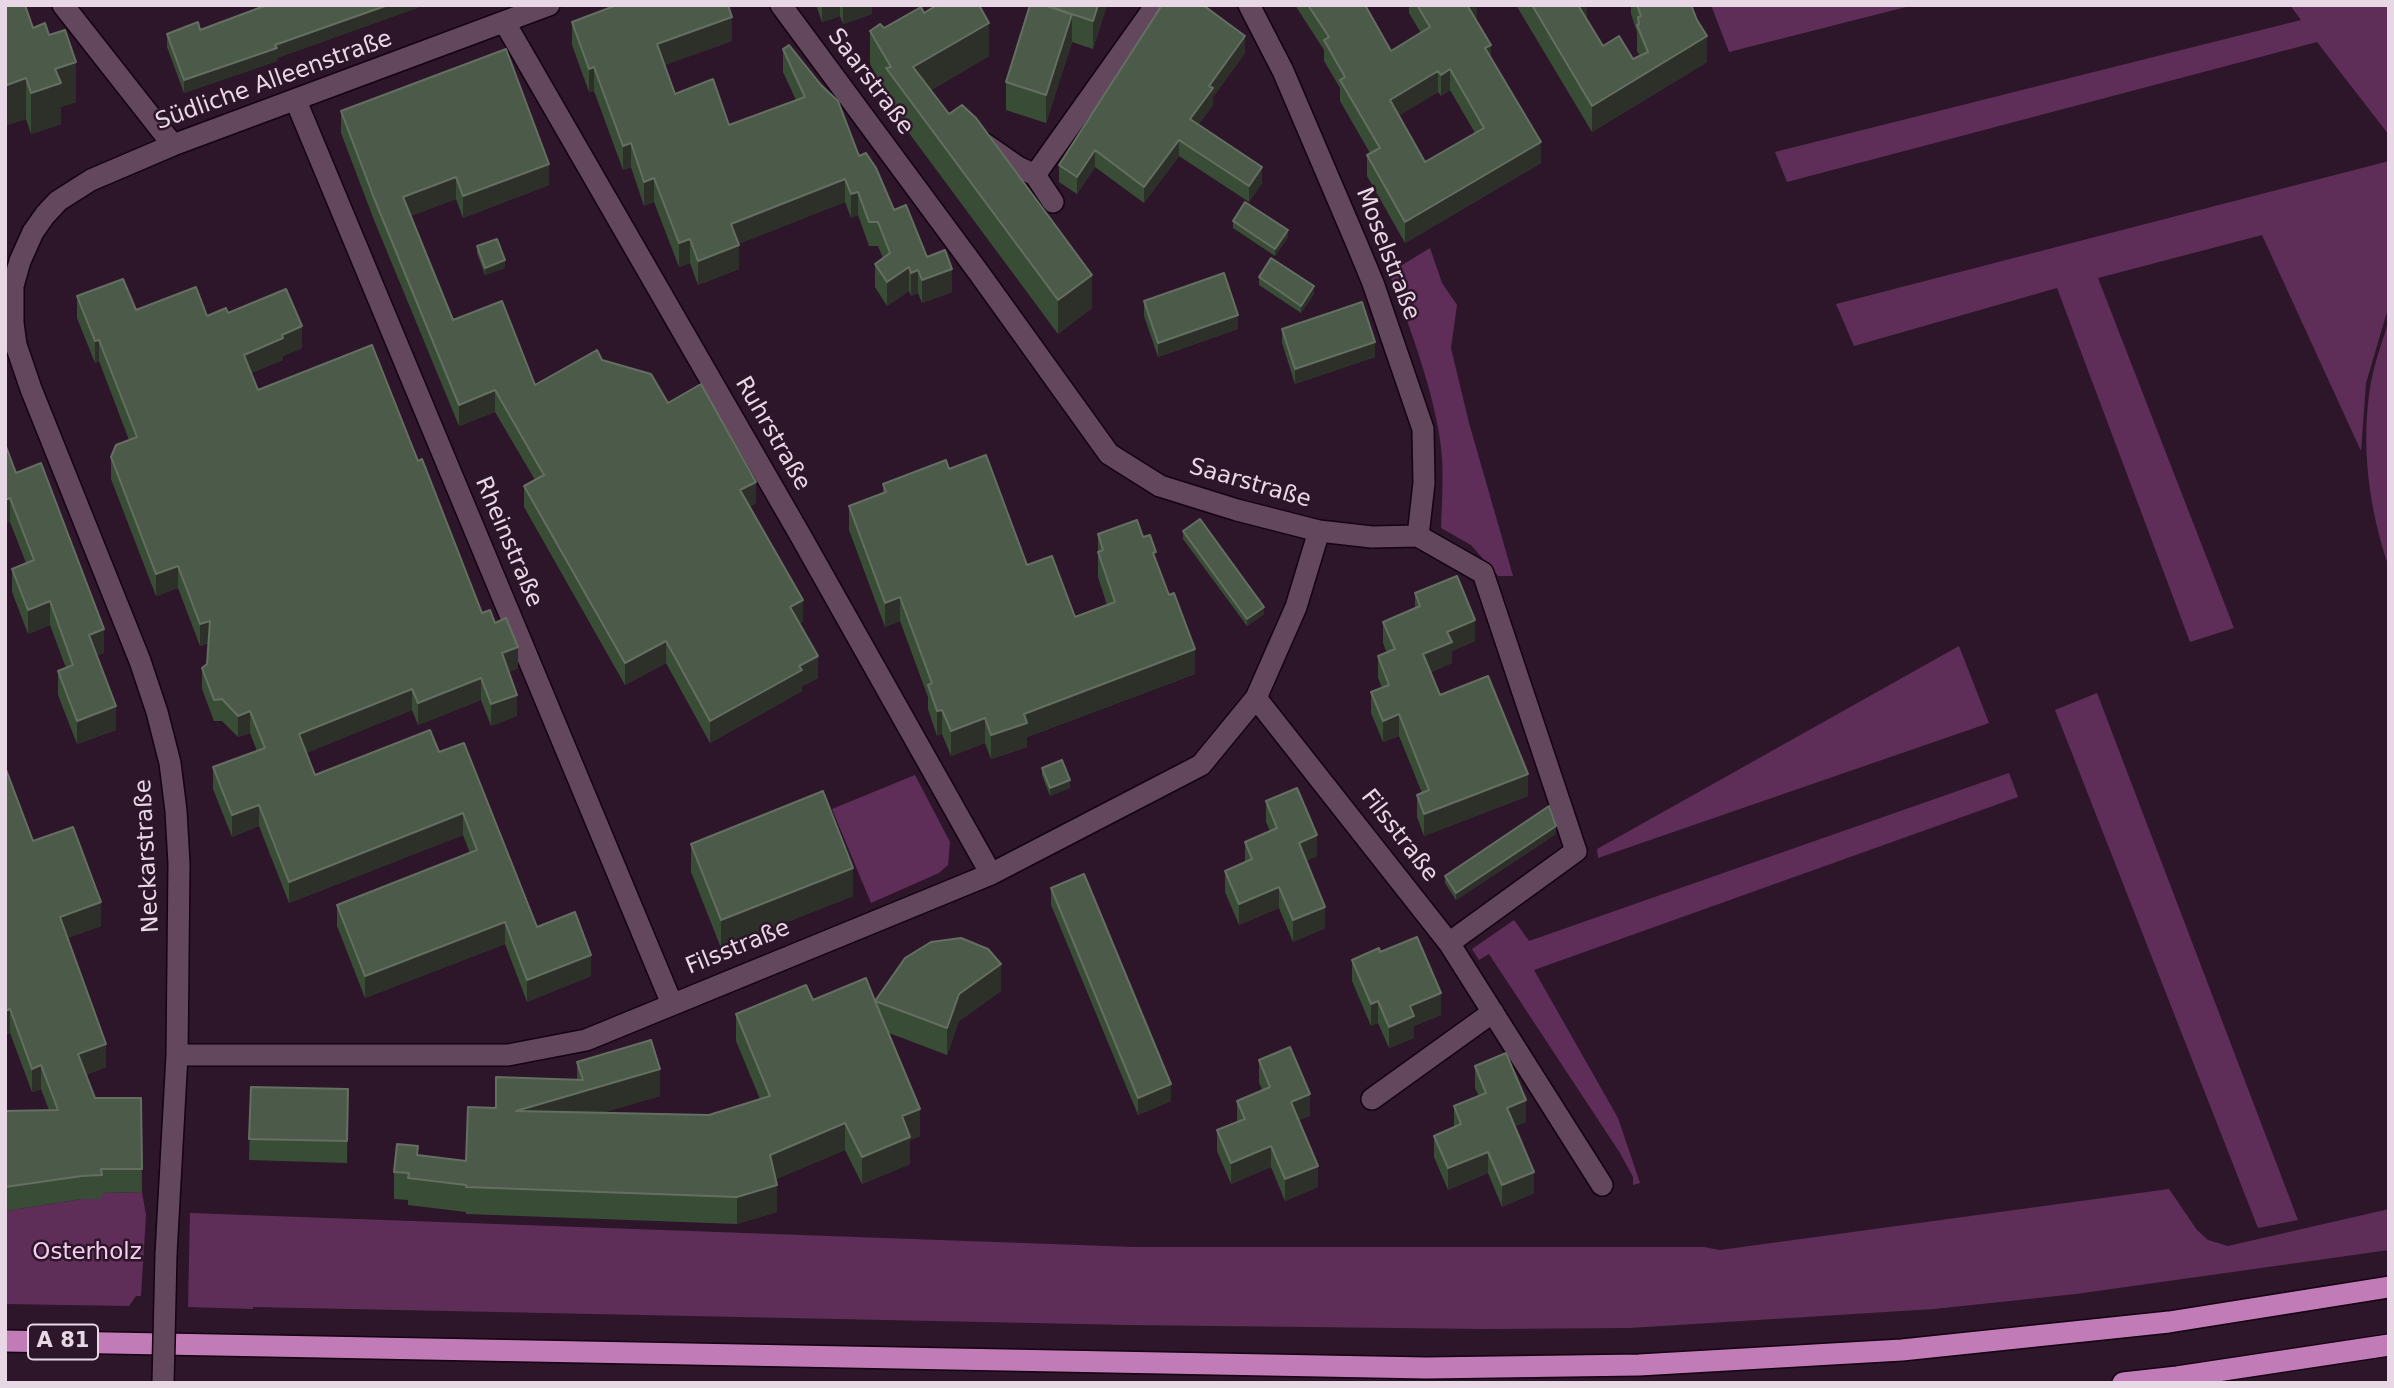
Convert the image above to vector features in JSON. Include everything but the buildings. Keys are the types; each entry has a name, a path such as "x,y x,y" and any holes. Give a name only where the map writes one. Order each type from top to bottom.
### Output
{"highway":[{"name":"A 81","path":"5,1341 1399,1367 1639,1365 1902,1350 2169,1322 2389,1287"},
{"path":"2123,1383 2389,1345"}],"street":[{"path":"63,5 173,145"},
{"name":"Südliche Alleenstraße","path":"33,232 45,215 72,191 116,169 173,145 549,5"},
{"name":"Saarstraße","path":"780,5 979,273 1108,454 1160,486 1237,510 1319,531 1372,537 1418,536"},
{"path":"1035,175 1156,5"},
{"name":"Moselstraße","path":"1249,5 1283,71 1356,242 1423,429 1424,483 1418,536"},
{"name":"Ruhrstraße","path":"505,23 805,544 991,874"},
{"name":"Rheinstraße","path":"296,101 672,1003"},
{"path":"972,130 988,146 1018,167 1035,175 1053,202"},
{"name":"Neckarstraße","path":"33,232 20,261 13,286 16,345 157,712 170,763 176,811 179,864 177,1055 166,1254 163,1383"},
{"name":"Filsstraße","path":"177,1055 508,1055 586,1040 991,874 1201,765 1256,698 1296,607 1319,531"},
{"path":"1418,536 1483,573 1576,851 1449,943"},
{"name":"Filsstraße","path":"1256,698 1449,943 1602,1185"},
{"path":"1372,1099 1493,1012"}],"green space":[{"path":"1711,5 1914,5 1729,52"},
{"path":"2290,5 2389,5 2389,135 2317,42 1787,182 1775,152 2301,20"},
{"path":"2389,161 2389,305 2366,383 2361,451 2262,235 2098,278 2234,628 2190,642 2057,288 1854,346 1836,304"},
{"path":"1430,248 1442,283 1457,305 1451,348 1469,423 1513,576 1498,576 1471,545 1441,528 1442,467 1438,426 1420,359 1389,273"},
{"path":"2389,320 2389,568 2376,523 2368,476 2366,430 2371,382"},
{"path":"1959,646 1989,723 1598,858 1597,849"},
{"path":"2097,693 2298,1220 2258,1228 2055,710"},
{"path":"2009,773 2018,797 1534,970 1618,1118 1640,1183 1633,1185 1633,1177 1620,1153 1489,954 1479,960 1472,949 1514,920 1529,941"},
{"path":"915,775 950,842 948,865 939,873 871,903 832,809"},
{"path":"2169,1189 2197,1230 2208,1240 2228,1246 2389,1209 2389,1250 2076,1294 1934,1309 1630,1328 1129,1325 188,1307 190,1213 1134,1247 1704,1247 1720,1250"},
{"name":"Osterholz","path":"142,1192 146,1215 141,1296 136,1296 129,1306 5,1304 5,1211 82,1199 101,1199 101,1193"}]}
